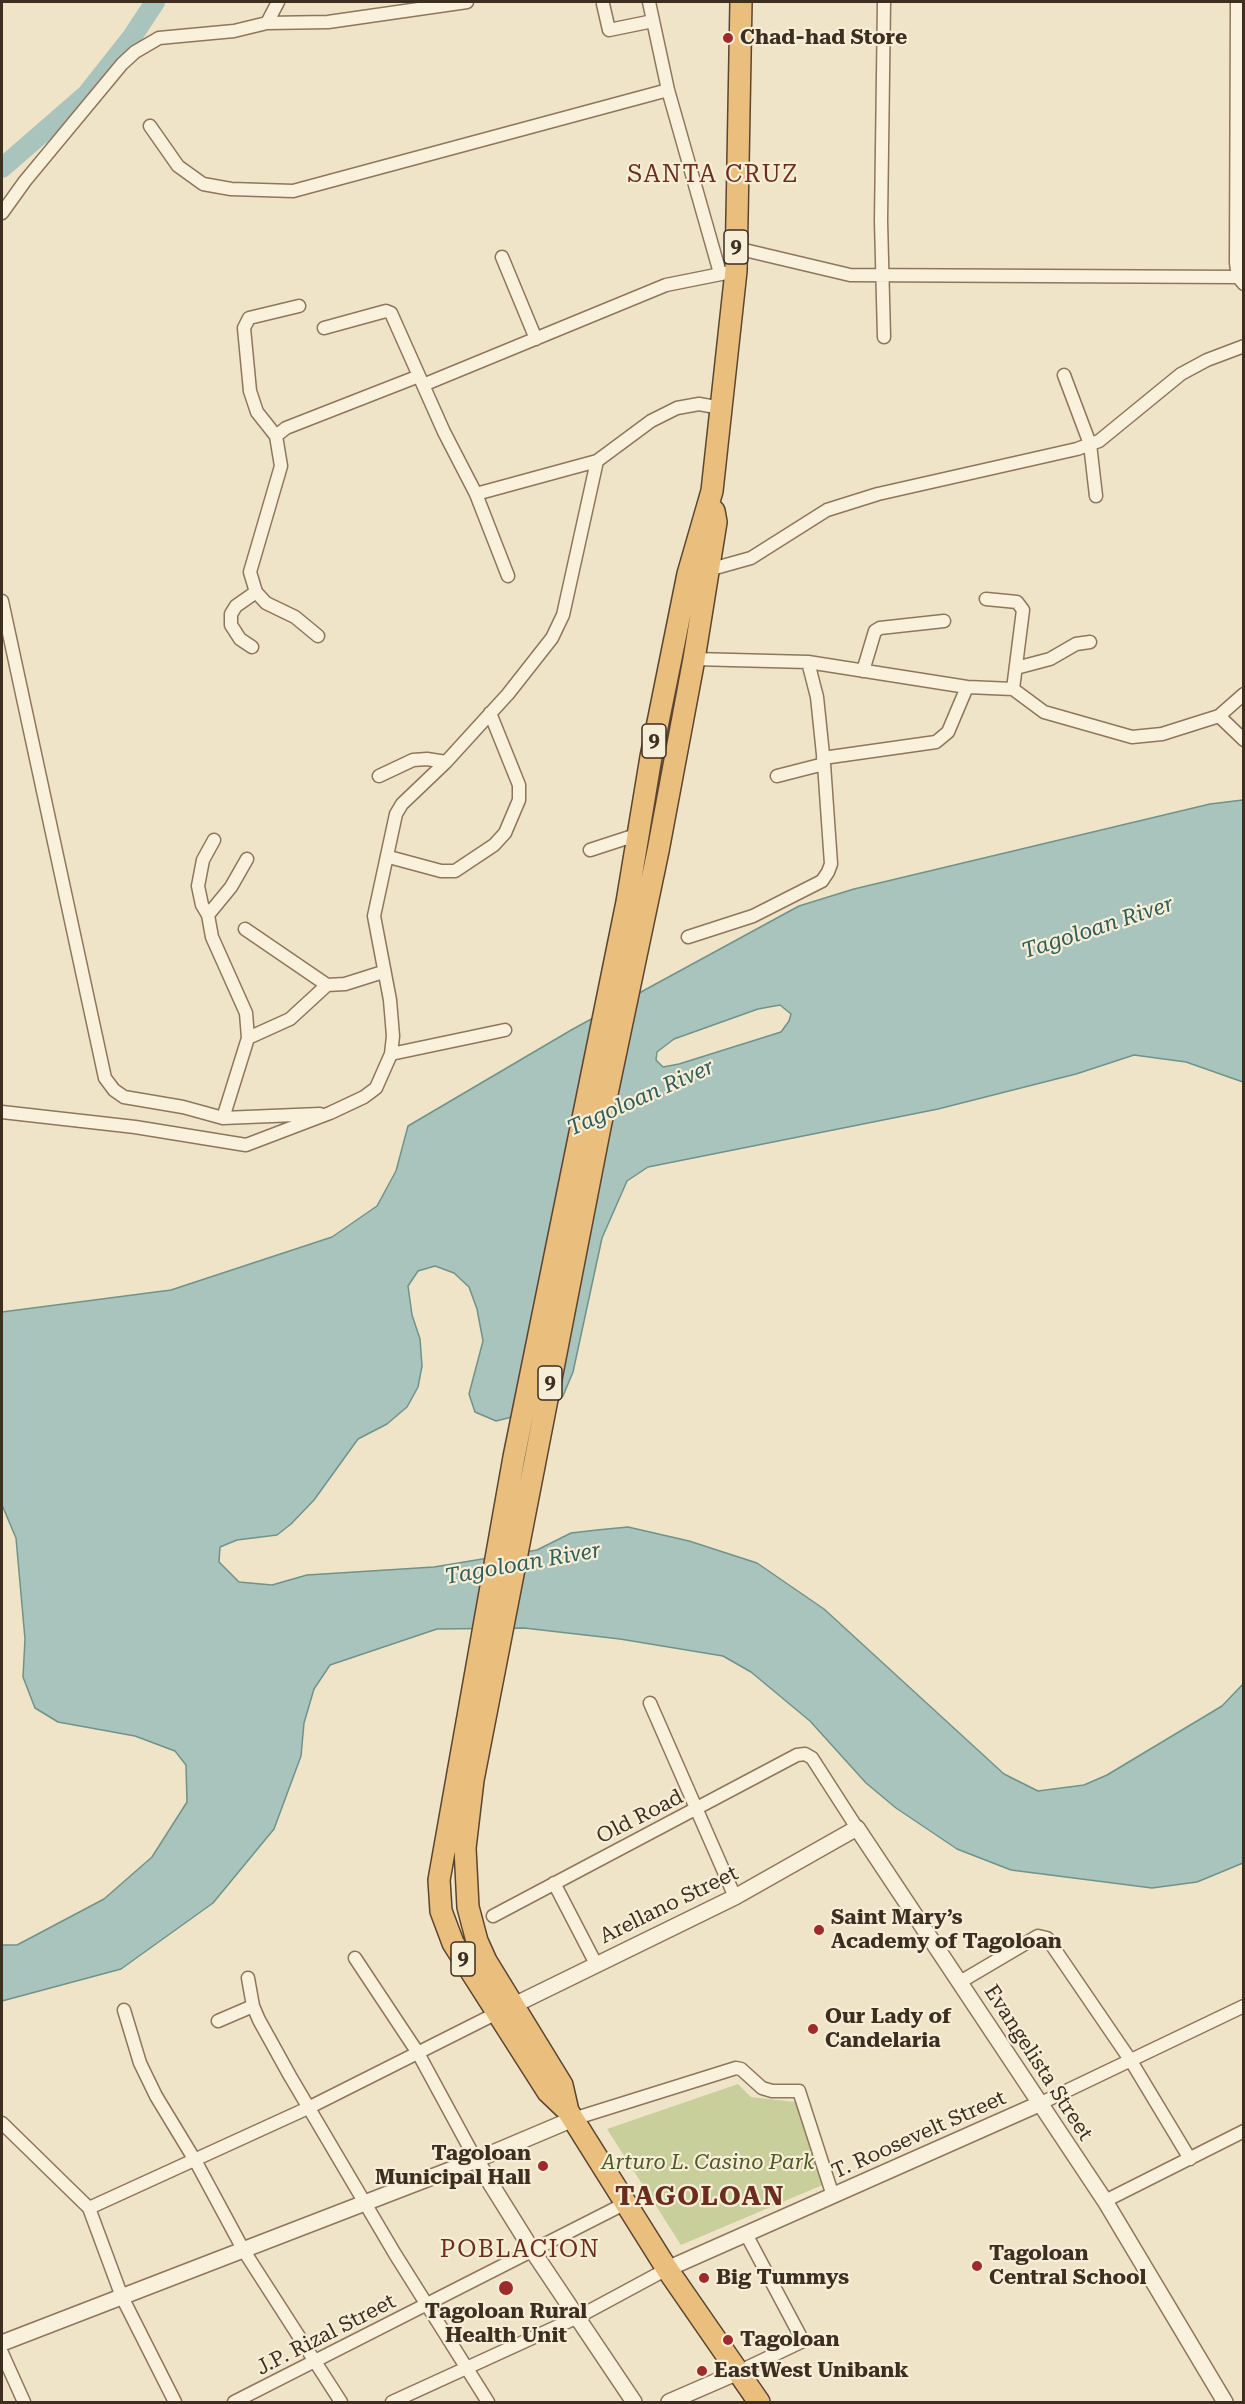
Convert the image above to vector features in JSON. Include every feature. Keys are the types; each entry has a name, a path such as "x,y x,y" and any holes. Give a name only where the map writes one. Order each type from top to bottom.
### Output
{"highway":[{"name":"9","path":"741,2 736,248 728,272 722,408 712,491 688,574 636,835 627,902 514,1457 464,1780 468,1907 505,2009 548,2092 570,2115 668,2269 759,2403"},
{"name":"9","path":"464,1780 658,851 694,659 716,522 712,491"}],"street":[{"path":"267,22 278,2"},
{"path":"2,213 25,181 122,64 141,48 159,38 234,31 267,22 328,22 467,2"},
{"path":"276,436 286,428 536,339 666,285 728,272 668,90 649,2"},
{"path":"884,2 881,221 884,337"},
{"path":"736,248 850,275 1241,280 1236,263 1237,2"},
{"path":"603,4 609,30 653,21"},
{"path":"150,126 178,166 203,184 231,189 293,190 668,90"},
{"path":"502,257 536,339"},
{"path":"299,306 249,318 244,328 250,392 257,412 276,436 281,466 250,572 256,592 266,603 296,617 318,636"},
{"path":"324,328 388,311 476,494 508,576"},
{"path":"708,570 751,558 827,510 878,494 1090,444 1116,429 1181,374 1207,360 1244,346"},
{"path":"1064,375 1090,444 1096,496"},
{"path":"476,494 597,461 651,421 677,408 699,404 722,408"},
{"path":"2,1112 135,1127 246,1145 330,1113 376,1088 391,1054 390,1000 374,916 389,858 396,814 402,804 446,762 542,654 558,627 597,461"},
{"path":"252,648 240,639 231,625 231,614 236,606 256,592"},
{"path":"986,600 1017,602 1023,610 1013,689"},
{"path":"2,601 105,1078 114,1090 124,1097 183,1107 222,1118 330,1113"},
{"path":"863,671 875,631 880,628 944,621"},
{"path":"1016,668 1050,659 1076,644 1090,642"},
{"path":"694,659 808,662 967,687 1013,689 1044,712 1132,737 1162,734 1219,716 1244,694"},
{"path":"688,937 753,916 822,880 831,864 817,697 808,662"},
{"path":"777,776 824,761 936,742 948,732 967,687"},
{"path":"389,858 441,871 455,871 494,846 505,833 519,800 519,784 490,713"},
{"path":"1219,716 1244,740"},
{"path":"380,776 413,760 427,759 446,762"},
{"path":"590,850 636,835"},
{"path":"214,840 203,860 198,886 202,905 208,915 212,937 246,1013 248,1038 222,1118"},
{"path":"208,915 231,887 247,859"},
{"path":"245,929 327,985 345,984 383,972"},
{"path":"248,1038 290,1020 327,985"},
{"path":"391,1054 505,1030"},
{"path":"650,1703 735,1897"},
{"name":"Old Road","path":"493,1916 696,1811 797,1755 805,1754"},
{"name":"Evangelista Street","path":"805,1754 812,1758 1105,2201 1225,2403"},
{"name":"Arellano Street","path":"505,2009 735,1897 857,1828"},
{"path":"555,1883 596,1964"},
{"path":"960,1982 1038,1936 1044,1936 1131,2061 1190,2159"},
{"path":"355,1958 418,2053 476,2160 534,2253 634,2403"},
{"path":"248,1978 253,2006 308,2108 363,2202 488,2403"},
{"path":"219,2020 253,2006"},
{"path":"1040,2104 1244,2006"},
{"path":"89,2208 196,2162 505,2009"},
{"path":"124,2010 147,2080 196,2162 244,2251 341,2403"},
{"path":"2,2343 476,2160 570,2115 736,2068 741,2069 762,2088 772,2091 799,2091 833,2196"},
{"name":"T. Roosevelt Street","path":"392,2403 578,2317 668,2269 1040,2104"},
{"path":"2,2123 89,2208 122,2297 175,2403"},
{"path":"1105,2201 1244,2131"},
{"name":"J.P. Rizal Street","path":"234,2403 534,2253 626,2203"},
{"path":"669,2403 803,2341 746,2234"},
{"path":"2,2353 24,2403"}],"green space":[{"name":"Arturo L. Casino Park","path":"738,2084 751,2097 796,2102 825,2184 681,2245 607,2129"}],"water":[{"name":"Tagoloan River","path":"1243,800 1243,1082 1186,1062 1134,1055 1076,1074 938,1109 648,1167 627,1181 602,1238 573,1372 563,1396 552,1407 496,1421 475,1412 469,1394 483,1341 477,1309 469,1287 454,1273 435,1266 418,1271 408,1286 412,1315 420,1339 422,1366 418,1387 407,1407 387,1424 358,1439 314,1500 291,1524 277,1535 237,1540 220,1547 219,1562 239,1582 272,1585 307,1575 434,1567 537,1550 571,1533 597,1530 628,1527 689,1541 757,1563 824,1609 1004,1774 1038,1791 1084,1785 1107,1775 1222,1706 1243,1684 1243,1863 1197,1882 1152,1888 1011,1870 957,1849 896,1808 866,1783 810,1721 751,1672 723,1656 620,1639 524,1628 437,1629 330,1665 314,1689 304,1723 301,1756 274,1829 213,1903 121,1969 2,2001 2,1945 17,1945 104,1899 152,1857 187,1802 186,1765 175,1751 135,1736 58,1722 35,1708 23,1677 25,1639 16,1538 2,1505 2,1312 171,1290 332,1237 377,1206 396,1171 408,1126 573,1029 799,906 854,889 1210,804","holes":["780,1005 791,1014 781,1032 679,1064 663,1067 656,1060 657,1052 674,1039 758,1009"]}],"waterway":[{"path":"2,168 87,94 132,37 155,2"}],"place":[{"name":"Chad-had Store","path":"728,38"},
{"name":"Saint Mary’s Academy of Tagoloan","path":"819,1930"},
{"name":"Our Lady of Candelaria","path":"813,2029"},
{"name":"Tagoloan Municipal Hall","path":"543,2166"},
{"name":"Tagoloan Central School","path":"977,2266"},
{"name":"Big Tummys","path":"704,2278"},
{"name":"Tagoloan Rural Health Unit","path":"506,2288"},
{"name":"Tagoloan","path":"728,2340"},
{"name":"EastWest Unibank","path":"702,2371"}],"district":[{"name":"SANTA CRUZ","path":"713,175"},
{"name":"TAGOLOAN","path":"700,2197"},
{"name":"POBLACION","path":"520,2250"}]}
